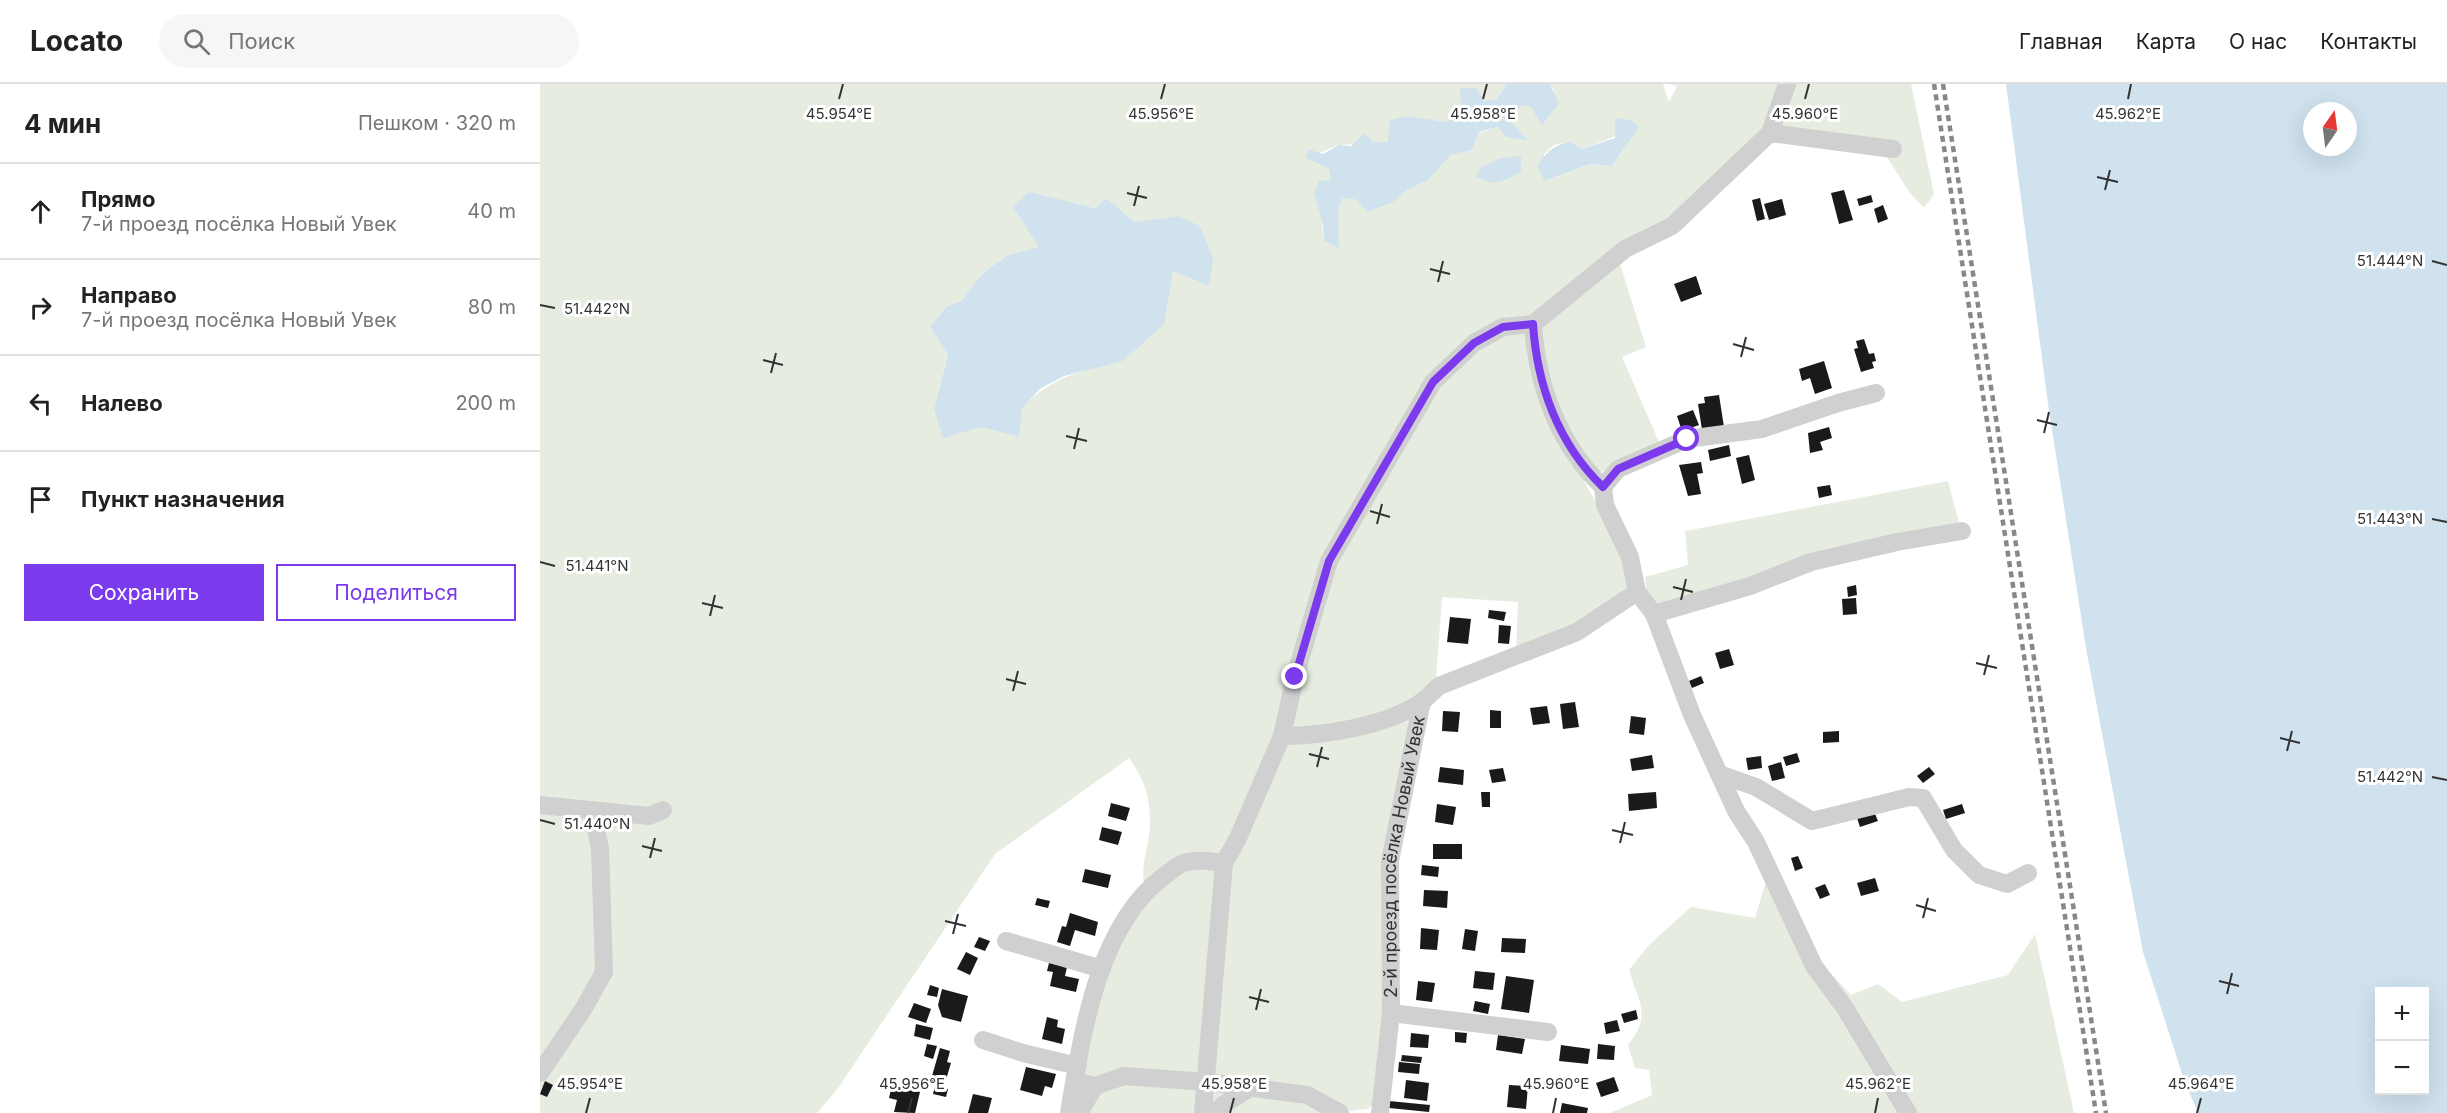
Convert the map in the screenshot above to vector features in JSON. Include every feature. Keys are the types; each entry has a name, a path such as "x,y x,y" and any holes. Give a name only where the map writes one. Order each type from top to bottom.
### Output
{"street":[{"path":"1203,1113 1224,863 1238,838 1282,736 1295,677 1329,561 1433,382 1474,343 1503,327 1533,324 1625,249 1672,226 1770,133 1787,84"},
{"path":"1770,133 1893,149"},
{"path":"1533,324 1545,400 1580,466 1603,487 1605,505 1630,556 1637,592 1654,614 1692,715 1719,774 1756,842 1814,966 1845,1008 1908,1113"},
{"path":"1603,487 1618,469 1687,439 1762,429 1838,403 1876,393"},
{"path":"1654,614 1750,586 1811,562 1897,542 1962,531"},
{"path":"1282,736 1300,736 1375,723 1422,701 1439,686 1577,632 1637,592"},
{"name":"2-й проезд посёлка Новый Увек","path":"1380,1113 1391,1013 1390,861 1422,701"},
{"path":"1719,774 1756,787 1812,821 1909,797 1923,798 1954,850 1979,875 2007,884 2028,873"},
{"path":"541,809 649,816 663,810"},
{"path":"540,1073 584,1008 604,972 600,848 592,811"},
{"path":"1070,1113 1091,1004 1102,969 1122,921 1144,891 1181,864 1201,860 1224,863"},
{"path":"1006,941 1102,969"},
{"name":"2-й проезд посёлка Новый Увек","path":"1391,1013 1548,1032"},
{"path":"983,1040 1076,1074 1095,1086"},
{"path":"1075,1113 1082,1108 1095,1086 1124,1076 1207,1082 1307,1095 1340,1113"},
{"path":"1216,1113 1223,1105 1250,1088"}],"shaded area":[{"path":"540,84 1507,84 1495,100 1483,101 1447,122 1408,116 1388,142 1339,145 1306,158 1329,169 1331,181 1320,210 1324,241 1338,247 1338,211 1343,198 1357,200 1367,212 1392,203 1407,190 1428,180 1451,155 1472,150 1479,133 1498,127 1527,139 1511,122 1521,105 1530,106 1542,124 1554,90 1550,84 1663,84 1669,102 1677,86 1668,84 1911,84 1934,194 1924,208 1910,193 1883,151 1781,141 1767,145 1530,338 1571,453 1615,539 1625,569 1628,587 1581,623 1516,653 1518,602 1442,597 1436,679 1400,791 1385,1012 1375,1102 1368,1109 1350,1111 1312,1091 1218,1074 1085,1077 1084,1069 1095,1005 1125,923 1148,896 1143,869 1150,823 1149,804 1139,774 1129,758 995,854 836,1091 817,1113 540,1113","holes":["1639,127 1612,166 1590,164 1546,181 1544,154 1554,145 1570,141 1582,149","1028,193 1096,208 1106,198 1135,222 1178,216 1209,286 1173,271 1123,361 1068,376 1045,388 1021,408 1019,437 981,427 934,409 948,353 930,327 947,306 961,301 984,272 1008,255 1039,247"]},
{"path":"1620,264 1646,347 1622,357 1659,442 1609,470 1596,473 1567,431 1538,339 1542,325"},
{"path":"1948,481 1960,527 1656,608 1646,590 1645,577 1688,565 1685,531"},
{"path":"1766,881 1821,963 1851,995 1878,984 1902,1002 2008,975 2035,934 2074,1113 1610,1113 1652,1095 1649,1070 1635,1068 1628,1045 1642,1017 1629,970 1649,945 1691,907 1755,918"},
{"path":"1120,1082 1199,1086 1252,1092 1304,1104 1328,1113 1084,1113 1099,1093"}],"water":[{"path":"1507,84 1550,84 1559,103 1542,125 1530,106 1521,106 1511,122 1528,140 1506,137 1498,127 1479,132 1472,150 1451,155 1428,180 1407,190 1392,203 1367,212 1357,200 1343,198 1338,211 1339,248 1324,241 1323,226 1314,192 1319,181 1331,180 1329,169 1306,158 1308,149 1323,154 1339,145 1351,146 1365,133 1373,142 1388,142 1390,120 1408,116 1447,122 1462,112 1460,88 1476,88 1484,101 1496,99"},
{"path":"2006,84 2447,84 2447,1113 2198,1113 2184,1080 2143,952 2086,648 2048,404"},
{"path":"1615,118 1630,120 1639,127 1612,166 1590,164 1545,181 1537,167 1550,150 1570,141 1582,149 1615,138"},
{"path":"1521,156 1521,172 1509,178 1499,182 1488,182 1476,177 1481,167 1501,158"},
{"path":"1029,192 1095,208 1106,198 1135,222 1178,216 1200,226 1213,259 1209,286 1173,271 1164,324 1123,361 1064,376 1041,388 1022,408 1019,437 981,427 943,438 934,409 948,354 930,327 947,306 961,301 984,272 1008,255 1039,247 1013,207"}],"building":[{"path":"1844,190 1853,220 1839,224 1831,193"},
{"path":"1871,195 1873,202 1859,206 1857,199"},
{"path":"1760,198 1765,219 1757,221 1752,200"},
{"path":"1782,199 1786,215 1769,220 1764,204"},
{"path":"1883,205 1888,219 1878,223 1874,209"},
{"path":"1696,276 1702,294 1681,302 1674,284"},
{"path":"1864,339 1869,354 1874,353 1876,361 1872,362 1874,368 1861,372 1854,349 1858,348 1856,341"},
{"path":"1824,361 1832,388 1815,394 1810,378 1802,381 1799,369"},
{"path":"1719,395 1724,427 1702,430 1698,404 1705,403 1704,397"},
{"path":"1693,410 1699,425 1682,431 1677,416"},
{"path":"1829,427 1832,438 1820,442 1823,450 1810,453 1808,433"},
{"path":"1729,445 1731,456 1710,461 1708,450"},
{"path":"1749,455 1755,480 1742,484 1736,458"},
{"path":"1701,462 1703,473 1697,474 1701,494 1688,496 1679,465"},
{"path":"1830,485 1832,495 1819,498 1817,487"},
{"path":"1856,585 1857,595 1848,597 1847,587"},
{"path":"1856,598 1857,614 1843,615 1842,599"},
{"path":"1489,610 1506,612 1504,621 1488,618"},
{"path":"1450,617 1471,619 1468,644 1447,642"},
{"path":"1499,625 1511,626 1509,644 1498,643"},
{"path":"1729,649 1734,665 1720,669 1715,653"},
{"path":"1701,676 1704,683 1692,688 1689,681"},
{"path":"1575,702 1579,727 1563,729 1560,704"},
{"path":"1547,706 1550,723 1533,725 1530,708"},
{"path":"1490,710 1501,711 1501,728 1490,728"},
{"path":"1443,711 1460,712 1458,732 1442,731"},
{"path":"1631,716 1646,718 1644,735 1629,733"},
{"path":"1839,731 1839,742 1823,743 1823,732"},
{"path":"1797,753 1800,762 1786,766 1783,757"},
{"path":"1652,755 1654,768 1632,771 1630,759"},
{"path":"1761,756 1762,768 1748,770 1746,758"},
{"path":"1781,762 1785,778 1772,781 1768,766"},
{"path":"1440,767 1464,770 1463,785 1438,782"},
{"path":"1929,767 1935,774 1923,783 1917,776"},
{"path":"1503,768 1506,781 1492,783 1489,770"},
{"path":"1481,792 1490,792 1490,807 1482,807"},
{"path":"1656,792 1657,808 1629,811 1628,794"},
{"path":"1111,803 1130,808 1126,821 1108,816"},
{"path":"1437,804 1456,807 1453,825 1435,822"},
{"path":"1962,804 1965,813 1946,819 1943,810"},
{"path":"1873,809 1878,821 1860,827 1856,815"},
{"path":"1102,827 1122,832 1118,845 1099,840"},
{"path":"1433,844 1462,844 1462,859 1433,859"},
{"path":"1798,856 1803,868 1795,871 1791,858"},
{"path":"1422,865 1439,867 1438,877 1421,875"},
{"path":"1085,869 1111,875 1108,888 1082,882"},
{"path":"1875,878 1879,891 1861,896 1857,883"},
{"path":"1825,884 1830,895 1820,899 1815,888"},
{"path":"1424,890 1448,891 1447,908 1423,906"},
{"path":"1037,898 1050,901 1048,908 1035,905"},
{"path":"1070,913 1098,922 1095,936 1075,930 1070,946 1057,942 1062,926 1066,927"},
{"path":"1421,928 1439,930 1437,950 1420,949"},
{"path":"1465,929 1478,931 1475,951 1462,949"},
{"path":"979,937 990,941 985,951 974,947"},
{"path":"1502,938 1526,939 1525,953 1501,952"},
{"path":"966,952 978,958 970,975 957,969"},
{"path":"1049,963 1067,967 1065,976 1079,979 1076,992 1050,986 1053,972 1047,971"},
{"path":"1475,971 1495,973 1493,990 1473,988"},
{"path":"1506,976 1534,980 1529,1013 1501,1009"},
{"path":"1418,981 1435,983 1432,1002 1416,1000"},
{"path":"930,985 939,988 937,997 927,995"},
{"path":"942,989 968,996 961,1022 942,1017 938,1005"},
{"path":"1475,1001 1490,1004 1488,1014 1473,1011"},
{"path":"914,1003 931,1009 926,1023 908,1017"},
{"path":"1636,1010 1638,1019 1624,1023 1621,1014"},
{"path":"1047,1017 1058,1020 1057,1027 1065,1029 1062,1044 1042,1039"},
{"path":"1617,1020 1620,1031 1606,1034 1604,1023"},
{"path":"916,1024 933,1028 930,1040 914,1036"},
{"path":"1455,1032 1467,1033 1466,1043 1455,1042"},
{"path":"1411,1033 1429,1035 1428,1048 1410,1047"},
{"path":"1498,1035 1525,1039 1522,1054 1496,1050"},
{"path":"927,1044 937,1046 933,1059 924,1056"},
{"path":"1598,1044 1615,1046 1614,1060 1597,1059"},
{"path":"1561,1045 1590,1049 1588,1064 1559,1061"},
{"path":"940,1048 950,1051 947,1062 951,1063 945,1083 939,1081 938,1085 930,1083"},
{"path":"1402,1055 1422,1057 1421,1063 1401,1061"},
{"path":"1399,1062 1420,1064 1419,1074 1398,1072"},
{"path":"1026,1067 1056,1074 1052,1088 1045,1086 1042,1096 1020,1090"},
{"path":"1614,1077 1619,1091 1601,1097 1596,1083"},
{"path":"1406,1080 1429,1083 1427,1101 1404,1098"},
{"path":"545,1081 553,1085 547,1097 540,1094"},
{"path":"892,1085 920,1092 915,1113 894,1112 897,1100 889,1098"},
{"path":"1509,1085 1528,1086 1526,1109 1507,1107"},
{"path":"935,1086 948,1089 946,1097 933,1094"},
{"path":"973,1094 992,1098 988,1113 968,1113"},
{"path":"1389,1101 1430,1105 1429,1112 1389,1108"},
{"path":"1562,1103 1588,1108 1587,1113 1560,1113"}],"railway":[{"path":"1934,84 2096,1113"},
{"path":"1943,84 2106,1113"}],"route":[{"path":"1295,677 1329,561 1433,382 1474,343 1503,327 1533,324 1545,400 1580,466 1603,487 1618,469 1687,439"}]}
